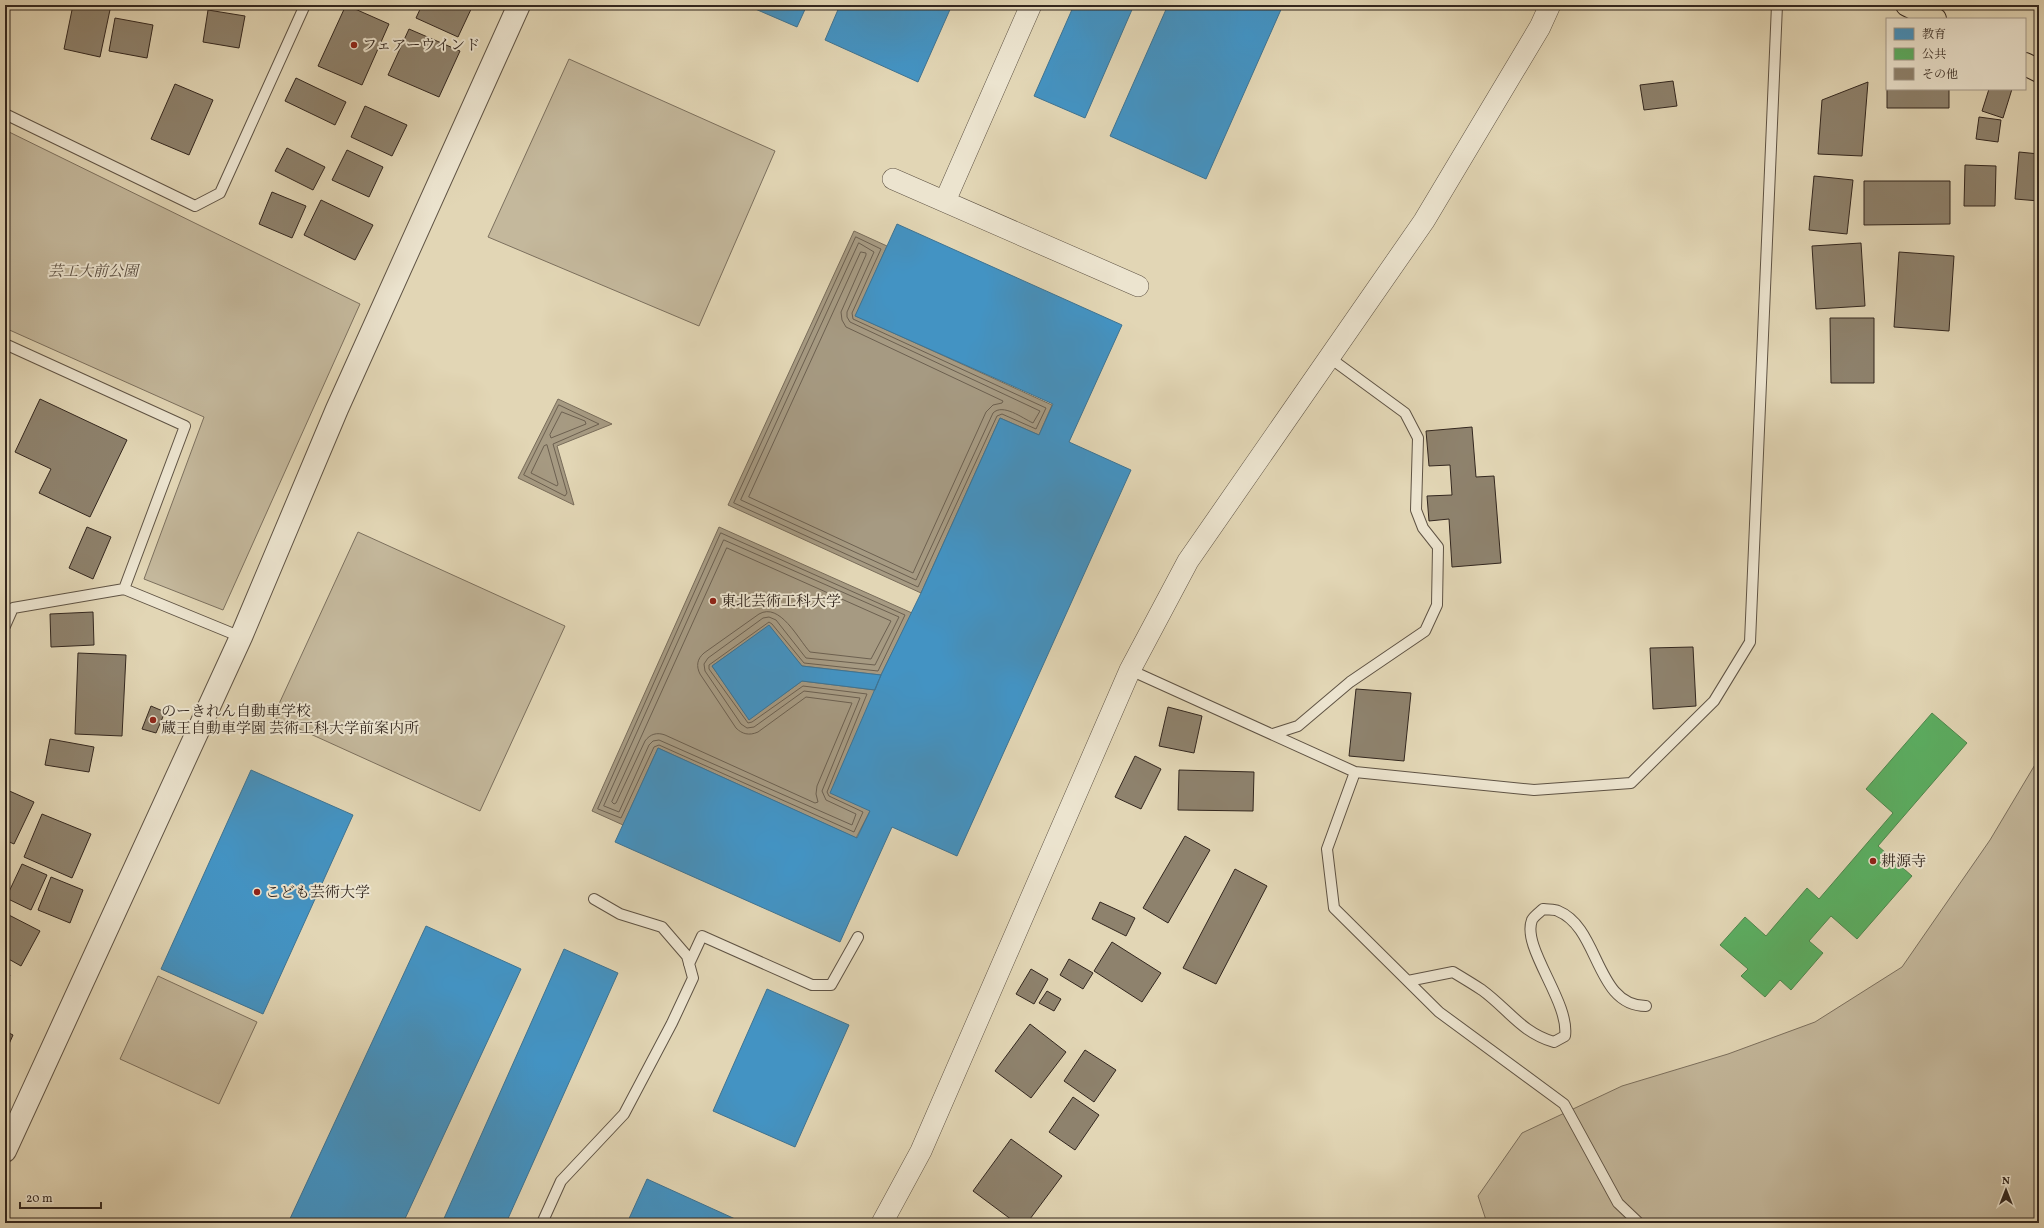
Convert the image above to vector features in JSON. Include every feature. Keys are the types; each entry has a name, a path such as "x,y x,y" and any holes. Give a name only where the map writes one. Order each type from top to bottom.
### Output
{"main road":[{"path":"1907,5 1933,18"},
{"path":"2026,64 2039,71"}],"street":[{"path":"5,1151 241,637 337,408 519,5"},
{"path":"945,202 1031,5"},
{"path":"882,1223 921,1151 1130,670 1188,561 1424,221 1540,27 1550,5"},
{"path":"894,179 1138,286"}],"lane":[{"path":"5,114 195,206 220,193 305,5"},
{"path":"1130,670 1355,772 1534,790 1631,783 1714,701 1750,642 1777,5"},
{"path":"5,344 185,426 124,589"},
{"path":"1273,734 1298,726 1350,682 1425,631 1437,605 1438,547 1423,528 1416,510 1418,438 1405,413 1330,358"},
{"path":"5,626 9,606 124,589 241,637"},
{"path":"1355,772 1327,849 1334,908 1439,1012 1564,1104 1618,1203 1639,1223"},
{"path":"542,1223 561,1180 624,1114 672,1023 693,978 687,956 662,927 620,914 594,899"},
{"path":"1408,981 1453,972 1482,991 1526,1029 1539,1038 1554,1042 1565,1036 1566,1027 1564,1014 1541,965 1530,932 1533,919 1543,909 1558,910 1571,919 1584,935 1607,982 1618,995 1634,1006 1646,1006"},
{"path":"689,964 702,936 812,985 831,985 858,937"}],"green space":[{"path":"569,59 775,151 699,326 488,237"},
{"name":"芸工大前公園","path":"5,130 360,304 223,610 144,579 204,417 5,328"},
{"path":"358,532 565,626 480,811 273,717"},
{"path":"2039,758 2039,1223 1487,1223 1478,1196 1522,1133 1622,1086 1728,1054 1815,1022 1902,967 1990,840"},
{"path":"158,976 257,1022 219,1104 120,1059"}],"water":[{"path":"854,231 887,246 856,316 1052,405 1039,435 1000,418 921,593 728,505"},
{"path":"558,399 612,424 557,446 574,505 518,478"},
{"path":"719,527 912,613 881,675 802,666 769,626 712,666 749,719 802,681 875,690 870,811 856,838 658,748 623,825 592,811"}],"building: 教育":[{"path":"746,5 807,5 797,27"},
{"path":"840,5 952,5 918,82 825,40"},
{"path":"1074,5 1134,5 1085,118 1034,96"},
{"path":"1168,5 1283,5 1206,179 1110,136"},
{"path":"897,224 1122,325 1069,442 1131,470 957,856 892,827 840,942 615,842 658,748 857,838 870,811 830,793 881,675 921,593 1000,418 1039,435 1053,404 855,316"},
{"path":"769,625 802,666 881,675 875,690 802,681 749,720 712,666"},
{"name":"こども芸術大学","path":"251,770 353,815 263,1014 161,969"},
{"path":"426,926 521,969 403,1223 288,1223"},
{"path":"564,949 618,973 506,1223 442,1223"},
{"path":"767,989 849,1025 795,1147 713,1111"},
{"path":"647,1179 744,1223 627,1223"}],"building: 公共":[{"name":"耕源寺","path":"1932,713 1967,743 1878,846 1912,876 1857,939 1831,916 1809,941 1823,953 1791,990 1780,980 1765,997 1741,976 1748,969 1720,945 1745,917 1766,936 1807,888 1819,899 1893,813 1866,789"}],"building: その他":[{"path":"73,5 111,5 100,57 64,49"},
{"name":"フェアーウインド","path":"346,5 389,24 362,85 318,66"},
{"path":"422,5 473,5 458,37 416,18"},
{"path":"208,10 245,16 239,48 203,42"},
{"path":"115,18 153,25 147,58 109,51"},
{"path":"409,29 460,51 439,97 388,75"},
{"path":"296,78 346,102 335,125 285,101"},
{"path":"1673,81 1677,106 1644,110 1640,85"},
{"path":"1868,82 1862,156 1818,154 1822,100"},
{"path":"175,84 213,100 189,155 151,139"},
{"path":"1887,90 1949,90 1949,108 1887,108"},
{"path":"1989,90 2012,90 2003,118 1982,111"},
{"path":"365,106 407,125 392,156 351,137"},
{"path":"1979,117 2001,120 1998,142 1976,139"},
{"path":"287,148 325,167 313,190 275,171"},
{"path":"347,150 383,167 369,197 332,180"},
{"path":"2019,152 2039,154 2039,201 2015,199"},
{"path":"1965,165 1996,166 1995,206 1964,206"},
{"path":"1814,176 1853,180 1847,234 1809,230"},
{"path":"1864,181 1950,181 1950,224 1864,225"},
{"path":"272,192 306,206 292,238 259,224"},
{"path":"321,200 373,225 355,260 304,235"},
{"path":"1861,243 1865,306 1816,309 1812,246"},
{"path":"1899,252 1954,256 1949,331 1894,327"},
{"path":"1830,318 1874,318 1874,383 1831,383"},
{"path":"40,399 127,440 90,517 39,493 51,469 15,452"},
{"path":"1472,427 1476,477 1494,476 1501,563 1452,567 1449,519 1429,521 1427,496 1452,495 1450,465 1429,466 1426,431"},
{"path":"87,527 111,537 93,579 69,568"},
{"path":"93,612 94,645 51,647 50,614"},
{"path":"1693,647 1696,706 1653,709 1650,648"},
{"path":"78,653 126,655 122,736 75,734"},
{"path":"1356,689 1411,693 1404,761 1349,756"},
{"name":"のーきれん自動車学校 蔵王自動車学園 芸術工科大学前案内所","path":"151,706 165,712 156,733 142,729"},
{"path":"1168,707 1202,716 1194,753 1159,746"},
{"path":"50,739 94,747 89,772 45,765"},
{"path":"1135,756 1161,769 1141,809 1115,797"},
{"path":"1179,770 1254,772 1253,811 1178,810"},
{"path":"5,789 34,802 14,844 5,840"},
{"path":"42,814 91,834 72,878 24,857"},
{"path":"1185,836 1210,850 1168,923 1143,908"},
{"path":"22,864 47,875 31,910 6,898"},
{"path":"1235,869 1267,886 1216,984 1183,968"},
{"path":"51,877 83,890 70,923 38,910"},
{"path":"1100,902 1135,918 1126,936 1092,919"},
{"path":"5,913 40,931 21,966 5,957"},
{"path":"1112,942 1161,973 1142,1002 1094,971"},
{"path":"1069,959 1093,973 1083,989 1060,975"},
{"path":"1031,969 1048,979 1034,1004 1016,994"},
{"path":"5,972 10,975 5,985"},
{"path":"1047,991 1061,999 1054,1011 1039,1003"},
{"path":"1030,1024 1066,1052 1031,1098 995,1071"},
{"path":"5,1031 13,1035 5,1053"},
{"path":"1085,1050 1116,1070 1094,1102 1064,1081"},
{"path":"1073,1097 1099,1115 1075,1150 1049,1132"},
{"path":"1011,1139 1062,1176 1027,1223 1016,1223 973,1191"}],"place":[{"name":"フェアーウインド","path":"354,45"},
{"name":"東北芸術工科大学","path":"713,601"},
{"name":"のーきれん自動車学校 蔵王自動車学園 芸術工科大学前案内所","path":"153,720"},
{"name":"耕源寺","path":"1873,861"},
{"name":"こども芸術大学","path":"257,892"}]}
